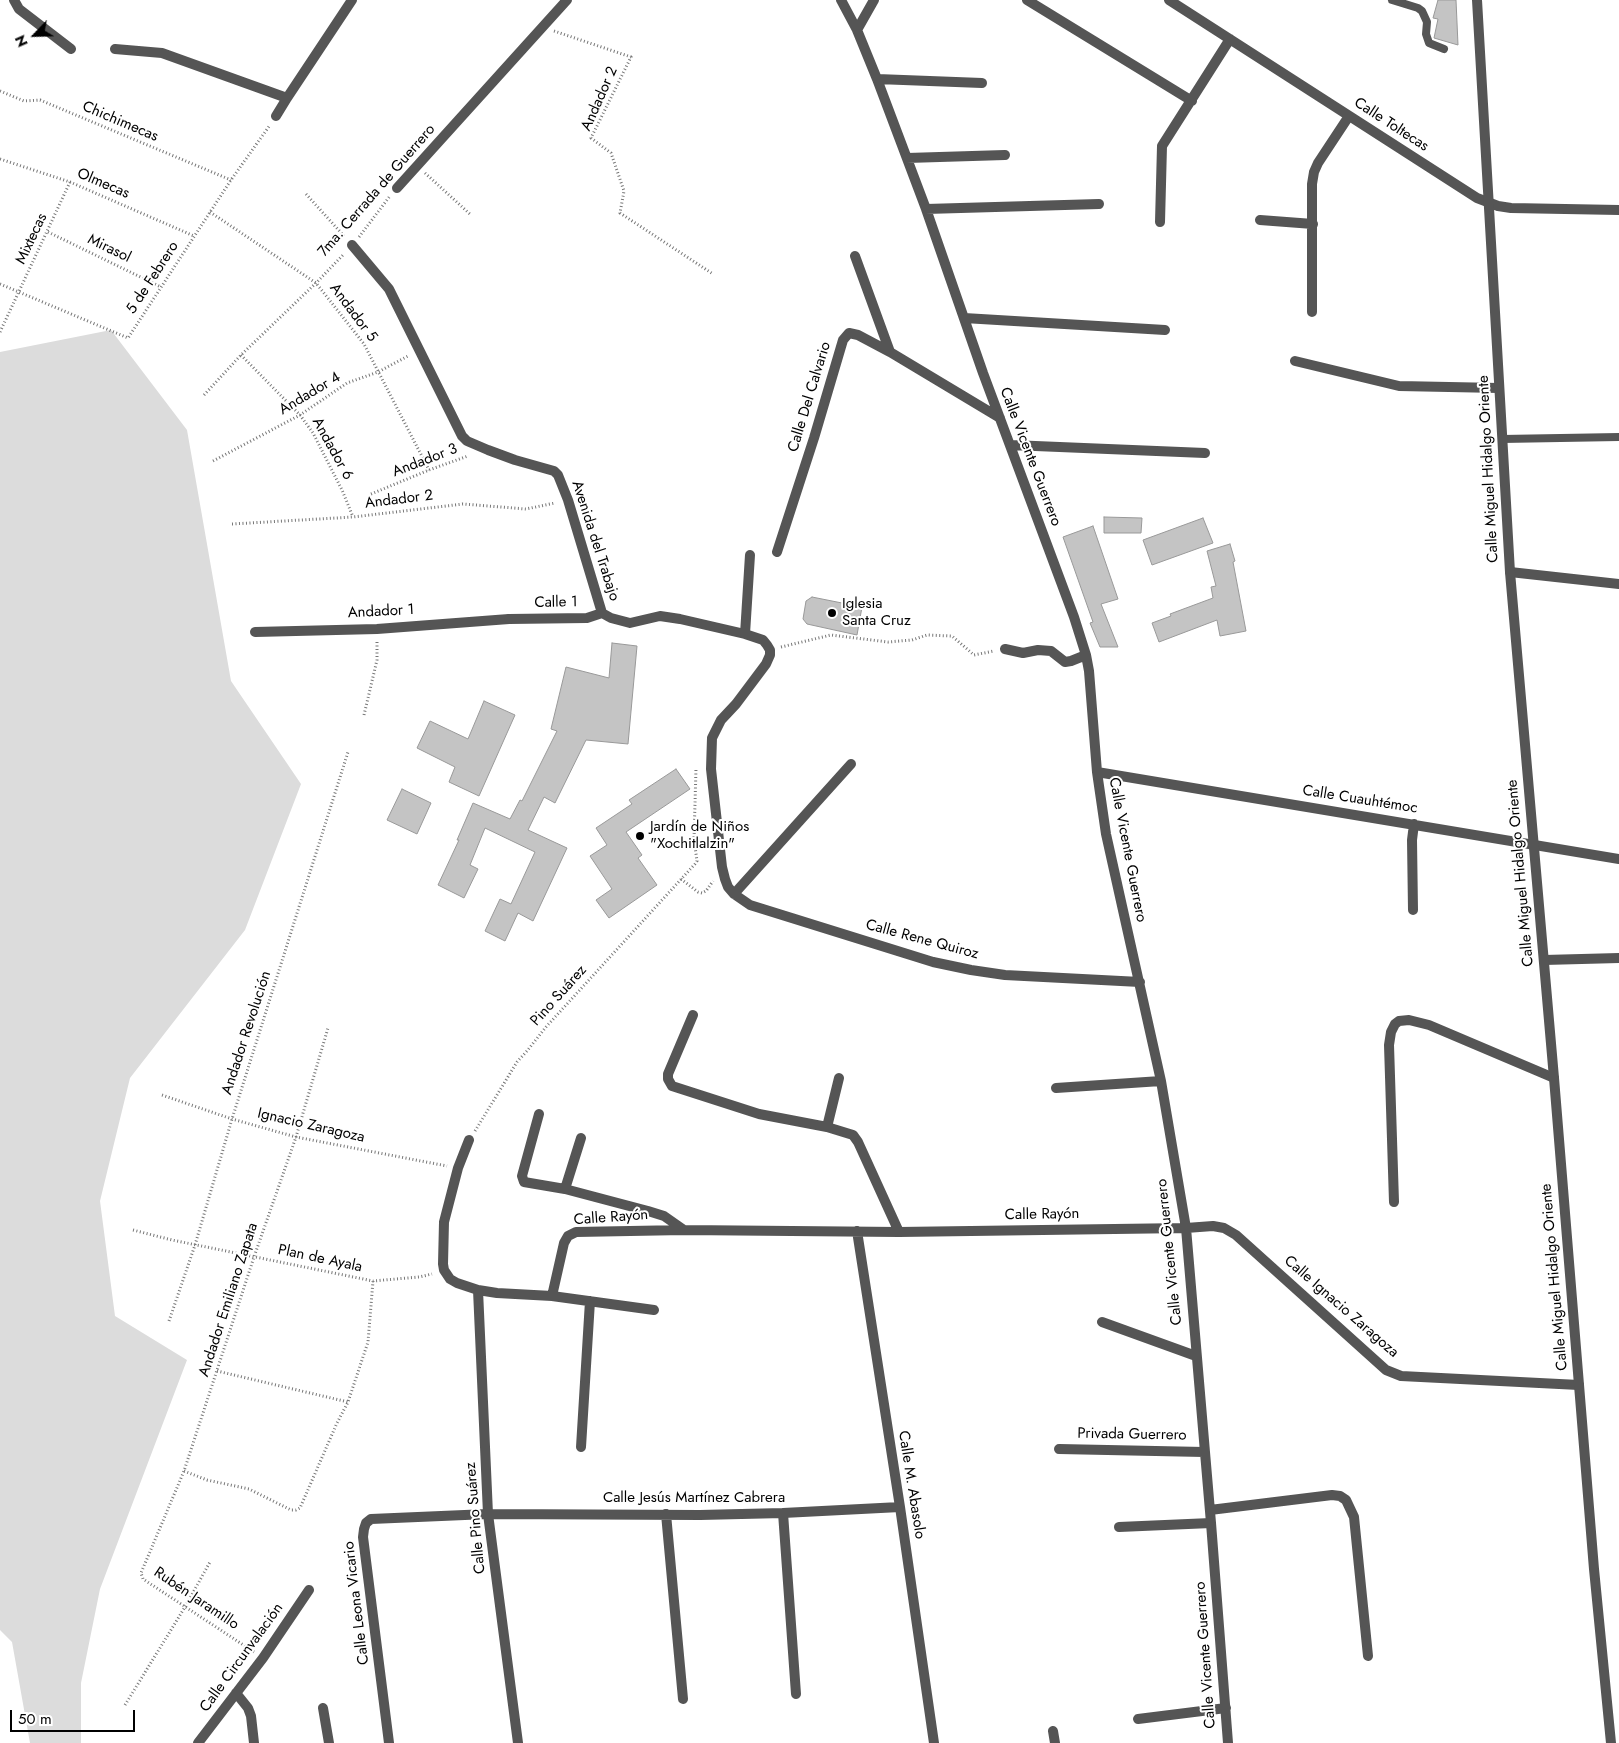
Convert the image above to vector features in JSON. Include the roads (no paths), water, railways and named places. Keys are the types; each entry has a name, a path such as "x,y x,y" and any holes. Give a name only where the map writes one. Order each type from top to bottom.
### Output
{"street":[{"path":"14,0 19,9 71,49"},
{"path":"276,116 352,0"},
{"name":"7ma. Cerrada de Guerrero","path":"397,188 567,0"},
{"name":"Calle Vicente Guerrero","path":"841,0 857,30 907,158 1000,418 1074,617 1086,655 1097,772 1106,834 1161,1081 1186,1228 1228,1743"},
{"path":"857,30 874,0"},
{"path":"1027,0 1192,101"},
{"name":"Calle Toltecas","path":"1169,0 1477,198 1498,206 1511,208 1619,210"},
{"name":"Calle Miguel Hidalgo Oriente","path":"1476,0 1510,572 1610,1743"},
{"path":"1160,222 1162,146 1230,39"},
{"path":"116,49 162,53 287,98"},
{"path":"877,79 982,83"},
{"path":"1312,312 1312,184 1314,172 1349,116"},
{"path":"907,158 1005,155"},
{"path":"926,209 1099,204"},
{"path":"1260,220 1313,224"},
{"name":"Avenida del Trabajo","path":"352,245 389,290 462,436 488,450 554,471 562,482 602,614 630,622 660,616 745,634 762,640 770,650 770,656 766,664 736,704 721,720 712,738 711,769 722,867 724,879 734,894"},
{"path":"855,256 890,352"},
{"path":"964,318 1165,330"},
{"name":"Calle Del Calvario","path":"777,552 843,340 849,333 853,333 890,352 1000,418"},
{"path":"1295,361 1399,386 1499,388"},
{"path":"1011,445 1205,453"},
{"path":"745,634 750,555"},
{"path":"1510,572 1619,584"},
{"name":"Calle 1","path":"509,619 587,618 602,614"},
{"name":"Andador 1","path":"255,632 377,628 509,619"},
{"path":"1005,649 1023,653 1038,650 1051,651 1065,662 1086,655"},
{"path":"734,894 851,764"},
{"name":"Calle Cuauhtémoc","path":"1097,772 1619,858"},
{"path":"1413,910 1412,840 1414,824"},
{"name":"Calle Rene Quiroz","path":"734,894 750,905 933,962 1004,975 1140,982"},
{"path":"1544,960 1619,958"},
{"path":"693,1015 668,1074 668,1079 672,1086 759,1114 827,1127 853,1135 858,1142 899,1232"},
{"path":"1394,1202 1389,1045 1394,1024 1399,1021 1409,1020 1429,1025 1554,1078"},
{"path":"827,1127 839,1078"},
{"path":"1056,1088 1161,1081"},
{"name":"Calle Rayón","path":"540,1114 522,1180 526,1183 565,1190 664,1216 684,1230"},
{"path":"565,1190 581,1138"},
{"path":"469,1140 458,1168 444,1222 444,1270 450,1278 457,1283 478,1290 552,1296 654,1310"},
{"name":"Calle Ignacio Zaragoza","path":"1186,1228 1213,1226 1224,1228 1236,1235 1386,1370 1401,1376 1579,1385"},
{"name":"Calle Rayón","path":"552,1296 564,1244 571,1234 576,1232 684,1230 899,1232 1186,1228"},
{"name":"Calle M. Abasolo","path":"857,1231 934,1743"},
{"name":"Calle Pino Suárez","path":"478,1290 488,1514 518,1743"},
{"path":"581,1446 590,1301"},
{"path":"1102,1322 1196,1356"},
{"name":"Privada Guerrero","path":"1059,1449 1204,1452"},
{"path":"1210,1510 1332,1495 1340,1496 1346,1500 1354,1517 1368,1656"},
{"name":"Calle Jesús Martínez Cabrera","path":"488,1514 783,1513 900,1507"},
{"path":"783,1513 796,1694"},
{"name":"Calle Leona Vicario","path":"389,1743 363,1536 366,1523 376,1518 488,1514"},
{"path":"666,1514 683,1699"},
{"path":"1119,1527 1211,1523"},
{"name":"Calle Circunvalación","path":"198,1743 263,1658 309,1590"},
{"path":"236,1693 248,1708 251,1716 254,1743"},
{"path":"323,1708 329,1743"},
{"path":"1138,1719 1226,1708"},
{"path":"1053,1731 1055,1743"}],"lane":[{"path":"1392,0 1422,11 1427,22 1426,37 1429,43 1444,49"},
{"path":"1502,439 1619,437"}],"place":[{"name":"Iglesia Santa Cruz","path":"832,613"},
{"name":"Jardín de Niños \"Xochitlalzin\"","path":"640,836"}]}
